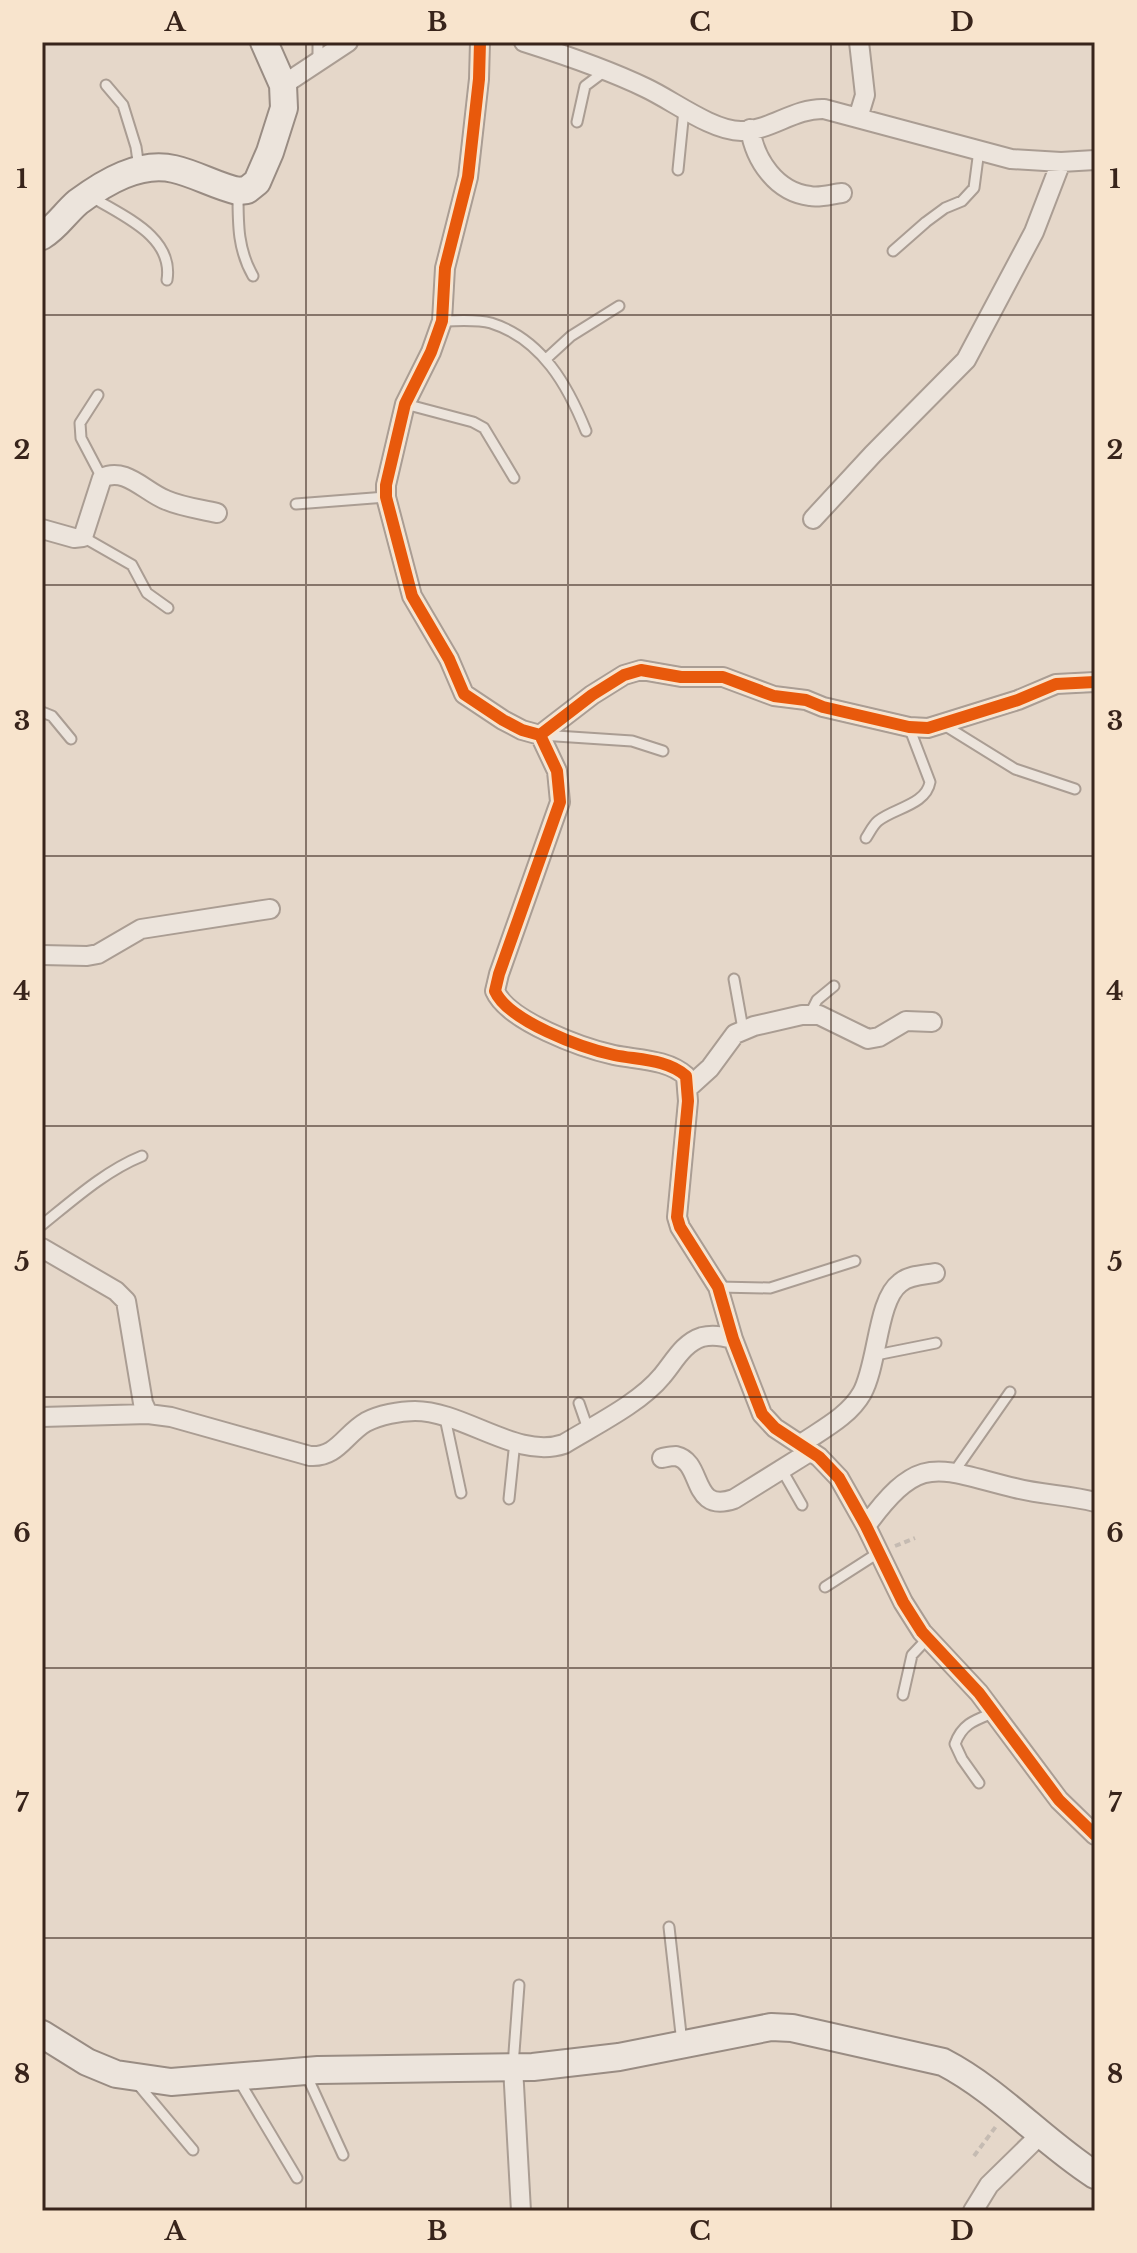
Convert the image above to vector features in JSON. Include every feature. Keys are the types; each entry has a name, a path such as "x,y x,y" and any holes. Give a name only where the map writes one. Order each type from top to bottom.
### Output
{"street":[{"path":"42,236 76,204 139,168 156,166 176,169 238,191 247,190 257,182 284,108 283,85 264,42"},
{"path":"283,85 348,42"},
{"path":"480,42 468,177 445,268 442,321 431,352 405,404 389,470 386,497 412,596 449,659 464,694 503,720 540,735 592,695 624,675 641,670 681,677 723,677 774,696 806,700 823,707 909,727 928,728 1018,700 1056,684 1095,682"},
{"path":"524,42 577,50 605,71 728,129 750,129 812,108 843,112 1011,159 1061,162 1095,160"},
{"path":"858,118 865,95 859,42"},
{"path":"750,129 753,147 764,168 790,188 809,196 842,193"},
{"path":"813,519 966,360 1034,232 1061,162"},
{"path":"42,529 74,538 83,537 102,478 110,473 123,475 163,499 217,513"},
{"path":"540,735 557,771 560,802 495,991 505,1006 543,1031 613,1055 646,1060 679,1070 686,1076 688,1088 677,1217 680,1227 718,1287 733,1339 762,1414 775,1428 806,1447 839,1478 903,1602 928,1638 962,1672 1052,1793 1095,1835"},
{"path":"42,955 98,954 141,929 270,909"},
{"path":"688,1088 710,1068 735,1034 743,1029 810,1014 819,1015 868,1039 879,1037 906,1021 932,1022"},
{"path":"42,1248 116,1291 126,1301 143,1403 148,1414"},
{"path":"662,1458 677,1456 683,1460 704,1495 711,1501 720,1502 734,1499 782,1469 855,1403 864,1389 876,1355 890,1294 899,1283 909,1278 935,1273"},
{"path":"42,1417 148,1414 322,1457 366,1422 415,1411 445,1416 542,1449 552,1448 564,1444 654,1386 681,1351 692,1342 719,1335 733,1339"},
{"path":"866,1526 887,1498 925,1471 954,1472 1017,1489 1095,1502"},
{"path":"42,2034 87,2062 116,2074 171,2082 390,2067 513,2067 619,2057 771,2027 792,2028 943,2062 958,2069 1095,2175"},
{"path":"513,2067 521,2211"},
{"path":"973,2211 989,2185 1041,2134"}],"lane":[{"path":"318,42 318,61"},
{"path":"577,122 585,86 605,71"},
{"path":"106,85 123,105 139,168"},
{"path":"678,170 684,108"},
{"path":"893,251 945,208 962,201 974,188 979,150"},
{"path":"238,191 238,232 244,260 253,276"},
{"path":"89,195 143,230 162,247 169,268 167,280"},
{"path":"546,359 571,336 619,306"},
{"path":"442,321 491,323 528,343 546,359 570,393 586,431"},
{"path":"98,395 80,423 81,438 102,478"},
{"path":"405,404 473,422 484,428 514,478"},
{"path":"296,504 386,497"},
{"path":"83,537 132,565 147,593 168,608"},
{"path":"42,712 52,716 71,739"},
{"path":"941,724 1015,769 1075,789"},
{"path":"866,838 876,822 929,790 928,773 909,727"},
{"path":"540,735 632,741 663,751"},
{"path":"734,979 743,1029"},
{"path":"810,1014 817,1000 834,986"},
{"path":"42,1225 86,1190 127,1162 142,1156"},
{"path":"718,1287 770,1288 855,1261"},
{"path":"876,1355 936,1343"},
{"path":"954,1472 1010,1392"},
{"path":"579,1403 588,1429"},
{"path":"445,1416 461,1493"},
{"path":"509,1499 515,1441"},
{"path":"782,1469 802,1505"},
{"path":"825,1587 878,1553"},
{"path":"903,1695 912,1655 928,1638"},
{"path":"979,1783 955,1744 959,1732 969,1722 993,1713"},
{"path":"669,1927 682,2045"},
{"path":"513,2067 519,1985"},
{"path":"304,2071 343,2155"},
{"path":"236,2076 297,2178"},
{"path":"132,2077 193,2150"}],"path":[{"path":"974,2156 1009,2108"}],"cycle path":[{"path":"480,42 468,177 445,268 442,321 431,352 405,404 386,485 386,497 412,596 449,659 464,694 503,720 540,735 592,695 624,675 641,670 681,677 723,677 774,696 806,700 823,707 909,727 928,728 1018,700 1056,684 1095,682"},
{"path":"540,735 557,771 560,802 495,991 515,1013 547,1032 614,1055 661,1063 686,1076 688,1101 677,1217 680,1227 718,1287 733,1339 762,1414 775,1428 819,1457 839,1478 903,1602 922,1632 979,1693 1059,1800 1095,1835"}]}
